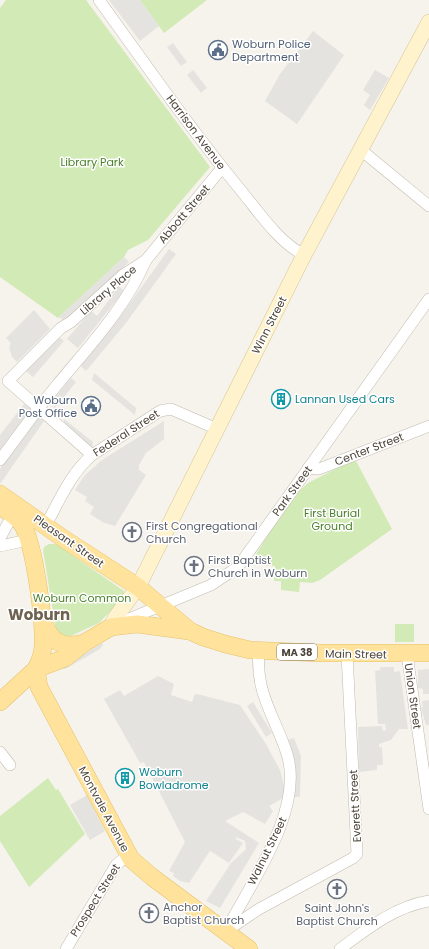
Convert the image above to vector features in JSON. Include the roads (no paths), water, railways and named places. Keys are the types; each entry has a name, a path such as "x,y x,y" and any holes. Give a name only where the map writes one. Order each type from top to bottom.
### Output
{"main road":[{"name":"Winn Street","path":"111,627 115,618 138,587 304,255 429,22"},
{"name":"Pleasant Street","path":"0,494 64,539 138,587"},
{"name":"Pleasant Street","path":"6,510 22,523 28,540"},
{"name":"MA 38","path":"36,669 42,653 42,618 28,540 49,537 64,539"},
{"name":"Main Street","path":"138,587 190,631"},
{"path":"42,618 49,634 58,643 66,645 84,643"},
{"name":"Main Street","path":"0,702 36,669 58,662 84,643 111,627 137,624 190,631 225,644 259,650 347,654 429,653"},
{"name":"Montvale Avenue","path":"36,669 39,687 128,856 152,877 249,949"}],"street":[{"name":"Harrison Avenue","path":"99,0 222,168 276,232 292,248 304,255"},
{"path":"361,150 429,204"},
{"name":"Abbott Street","path":"146,260 222,168"},
{"name":"Library Place","path":"146,260 136,284 113,317 38,408 8,380 61,328 71,322 124,275 146,260"},
{"name":"Park Street","path":"111,627 211,585 238,567 429,299"},
{"path":"0,460 38,408 92,454"},
{"name":"Federal Street","path":"46,525 77,469 92,454 165,409 176,410 217,429"},
{"name":"Center Street","path":"308,468 323,468 429,426"},
{"path":"0,538 6,510"},
{"path":"0,546 28,540"},
{"name":"Walnut Street","path":"226,931 260,867 287,809 289,797 289,765 282,740 268,710 260,686 258,665 259,650"},
{"name":"Everett Street","path":"226,931 249,914 353,858 357,854 347,654"},
{"name":"Union Street","path":"407,654 429,809"},
{"path":"0,752 10,765"},
{"name":"Prospect Street","path":"66,949 116,865 128,856"},
{"path":"340,949 392,913 410,905 429,901"}],"place":[{"name":"Woburn Police Department","path":"218,50"},
{"name":"Lannan Used Cars","path":"281,399"},
{"name":"Woburn Post Office","path":"91,406"},
{"name":"First Congregational Church","path":"132,532"},
{"name":"First Baptist Church in Woburn","path":"194,566"},
{"name":"Woburn Bowladrome","path":"125,778"},
{"name":"Saint John's Baptist Church","path":"337,889"},
{"name":"Anchor Baptist Church","path":"149,913"}],"district":[{"name":"Woburn","path":"39,615"}],"park label":[{"name":"Library Park","path":"92,162"},
{"name":"First Burial Ground","path":"332,519"},
{"name":"Woburn Common","path":"82,598"}]}
